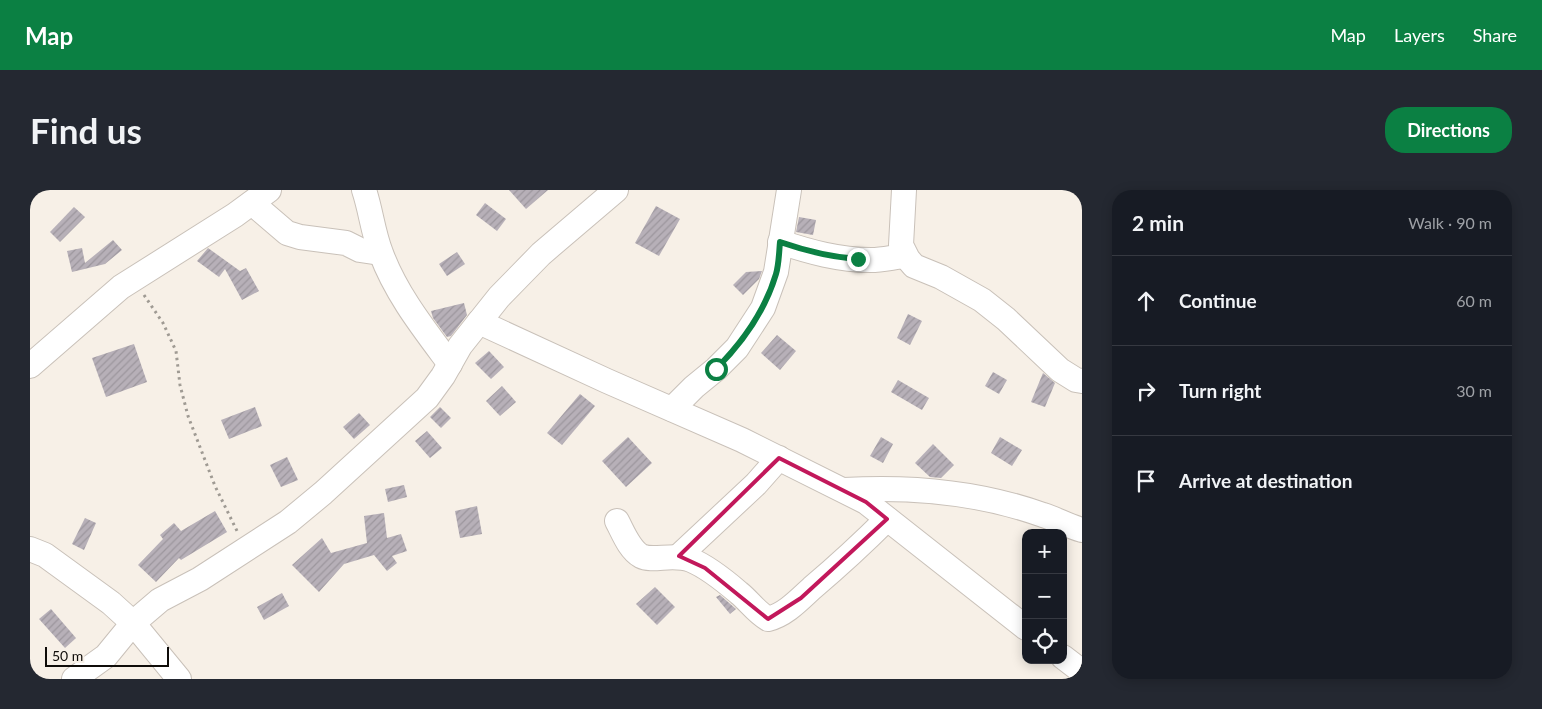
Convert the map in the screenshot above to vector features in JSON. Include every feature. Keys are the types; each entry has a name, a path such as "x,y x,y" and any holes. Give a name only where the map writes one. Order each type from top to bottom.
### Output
{"street":[{"path":"364,190 380,253 400,293 450,364"},
{"path":"74,679 106,656 133,623 160,600 200,579 246,550 288,522 323,493 427,398 443,376 460,346 499,297 541,254 616,190"},
{"path":"672,409 737,348 763,308 776,272 788,190"},
{"path":"904,190 901,245 905,256 914,266 941,277 982,300 1006,318 1060,370 1076,380 1082,381"},
{"path":"30,366 121,287 236,216 260,196 287,233 300,238 346,243 360,250 380,253"},
{"path":"780,242 814,253 838,258 872,260 905,256"},
{"path":"479,322 779,458 866,502 1022,625"},
{"path":"678,556 756,484 779,458"},
{"path":"842,490 885,488 963,494 1043,515 1082,530"},
{"path":"617,521 628,543 640,555 651,558 678,556 691,560 740,593 761,615 768,619 783,612 801,598 867,540 887,519"},
{"path":"30,548 45,555 104,598 133,623 179,679"}],"path":[{"path":"133,279 163,323 173,344 188,416 216,486 246,550"}],"highlighted area":[{"path":"779,458 866,502 887,519 801,598 768,619 705,568 679,556"}],"building":[{"path":"509,190 548,190 526,209"},
{"path":"485,203 506,219 497,231 476,215"},
{"path":"656,206 680,219 659,256 635,243"},
{"path":"74,207 85,217 60,242 50,232"},
{"path":"799,217 816,220 813,235 796,232"},
{"path":"113,240 122,250 105,264 72,272 67,251 82,248 85,263"},
{"path":"208,248 240,271 246,268 259,291 242,300 225,269 219,277 197,261"},
{"path":"457,252 465,264 447,276 439,264"},
{"path":"762,271 759,279 743,295 733,285 746,272"},
{"path":"464,303 467,315 451,336 447,337 433,318 431,311"},
{"path":"908,314 922,321 910,345 897,338"},
{"path":"777,335 796,351 780,370 761,353"},
{"path":"134,344 147,382 106,397 92,358"},
{"path":"489,351 504,367 491,379 475,363"},
{"path":"993,372 1007,380 999,394 985,386"},
{"path":"1043,373 1055,383 1045,407 1031,402"},
{"path":"898,380 929,398 922,410 891,392"},
{"path":"502,386 516,402 500,416 486,401"},
{"path":"580,394 595,406 562,445 547,433"},
{"path":"255,407 262,426 229,439 221,420"},
{"path":"440,407 451,418 441,428 430,417"},
{"path":"359,413 370,425 354,439 343,427"},
{"path":"427,431 442,448 430,458 415,441"},
{"path":"628,437 652,463 626,487 602,461"},
{"path":"881,437 893,444 883,463 870,456"},
{"path":"1000,437 1022,450 1012,466 991,453"},
{"path":"933,444 954,465 941,478 930,477 915,463"},
{"path":"287,457 298,480 281,487 270,465"},
{"path":"404,485 407,497 388,502 385,489"},
{"path":"477,506 482,534 460,538 455,511"},
{"path":"215,511 227,532 181,560 179,558 156,582 138,565 163,539 160,535 174,523 181,531"},
{"path":"384,513 387,538 401,534 407,551 392,556 397,563 387,571 374,555 344,564 319,592 292,565 322,538 331,553 367,543 364,516"},
{"path":"85,518 96,523 84,550 72,544"},
{"path":"655,587 675,607 657,625 636,604"},
{"path":"282,593 289,606 264,620 257,607"},
{"path":"720,595 736,609 730,614 716,597"},
{"path":"51,609 76,638 65,648 39,619"}],"route":[{"path":"716,369 737,348 763,308 776,272 780,242 814,253 838,258 858,259"}]}
